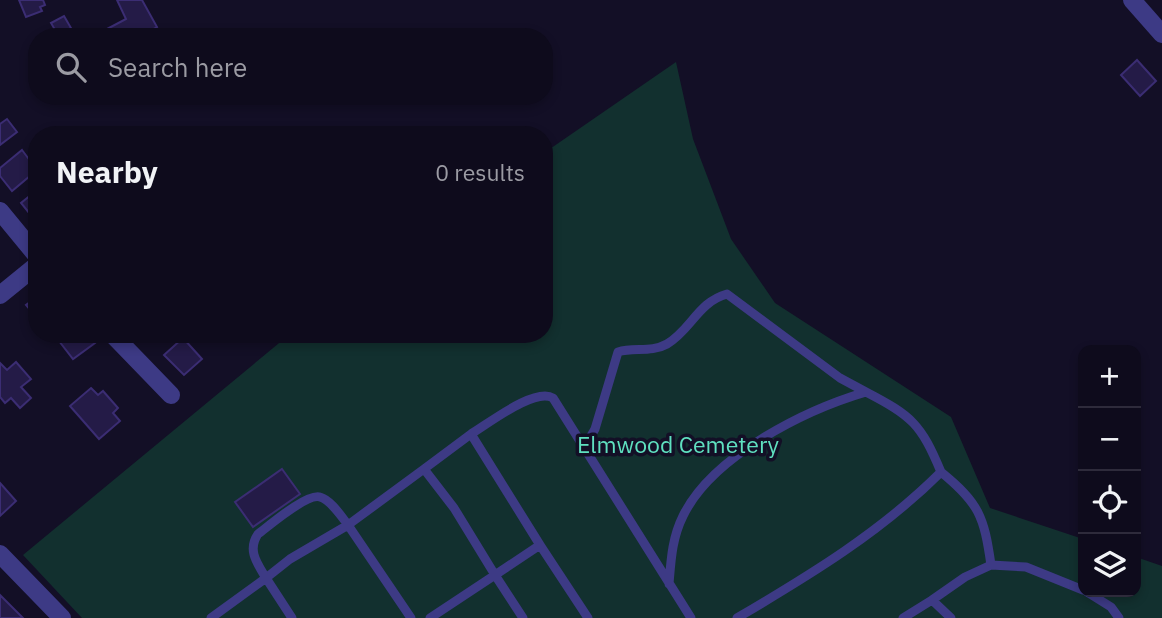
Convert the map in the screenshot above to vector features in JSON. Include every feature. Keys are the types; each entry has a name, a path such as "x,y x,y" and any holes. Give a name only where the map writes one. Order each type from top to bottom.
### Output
{"street":[{"path":"1132,0 1162,34"},
{"path":"0,211 28,245"},
{"path":"0,295 28,272"},
{"path":"121,343 171,395"},
{"path":"1,558 62,618"}],"lane":[{"path":"584,449 595,429 618,352 653,349 667,343 682,332 705,305 727,294 840,378 905,413 916,424 940,472 971,499 982,520 991,565"},
{"path":"669,584 671,553 684,514 698,492 718,472 742,452 813,411 866,392"},
{"path":"211,618 290,559 348,525 471,434 520,404 538,395 547,394 553,398 691,618"},
{"path":"471,434 588,618"},
{"path":"424,469 454,508 523,618"},
{"path":"737,618 811,574 898,513 940,472"},
{"path":"292,618 252,554 252,542 258,534 308,497 319,496 328,501 348,525 411,618"},
{"path":"430,618 540,545"},
{"path":"903,618 965,577 991,565 1026,567 1078,588"},
{"path":"1095,597 1111,607 1119,618"},
{"path":"932,600 951,618"}],"green space":[{"name":"Elmwood Cemetery","path":"676,62 693,139 731,239 775,303 951,417 990,508 1078,537 1078,597 1141,597 1141,559 1162,566 1162,618 82,618 23,555 279,343 553,343 553,147"}],"building":[{"path":"19,0 43,0 45,5 40,7 42,11 26,17"},
{"path":"117,0 142,0 157,27 109,28 126,19"},
{"path":"64,16 71,28 54,28 51,23"},
{"path":"1137,60 1156,81 1140,96 1121,75"},
{"path":"7,119 17,132 0,145 0,124"},
{"path":"22,150 28,158 28,178 12,191 0,176 0,168"},
{"path":"28,197 28,212 21,203"},
{"path":"61,343 95,343 73,359"},
{"path":"177,343 188,343 202,359 184,375 164,355"},
{"path":"16,362 31,379 21,387 31,398 20,408 11,398 5,403 0,397 0,363 7,370"},
{"path":"91,388 98,395 103,391 118,408 113,413 120,421 99,439 70,406"},
{"path":"282,469 300,494 253,527 235,502"},
{"path":"0,483 16,501 0,516"},
{"path":"0,595 23,618 0,618"}]}
